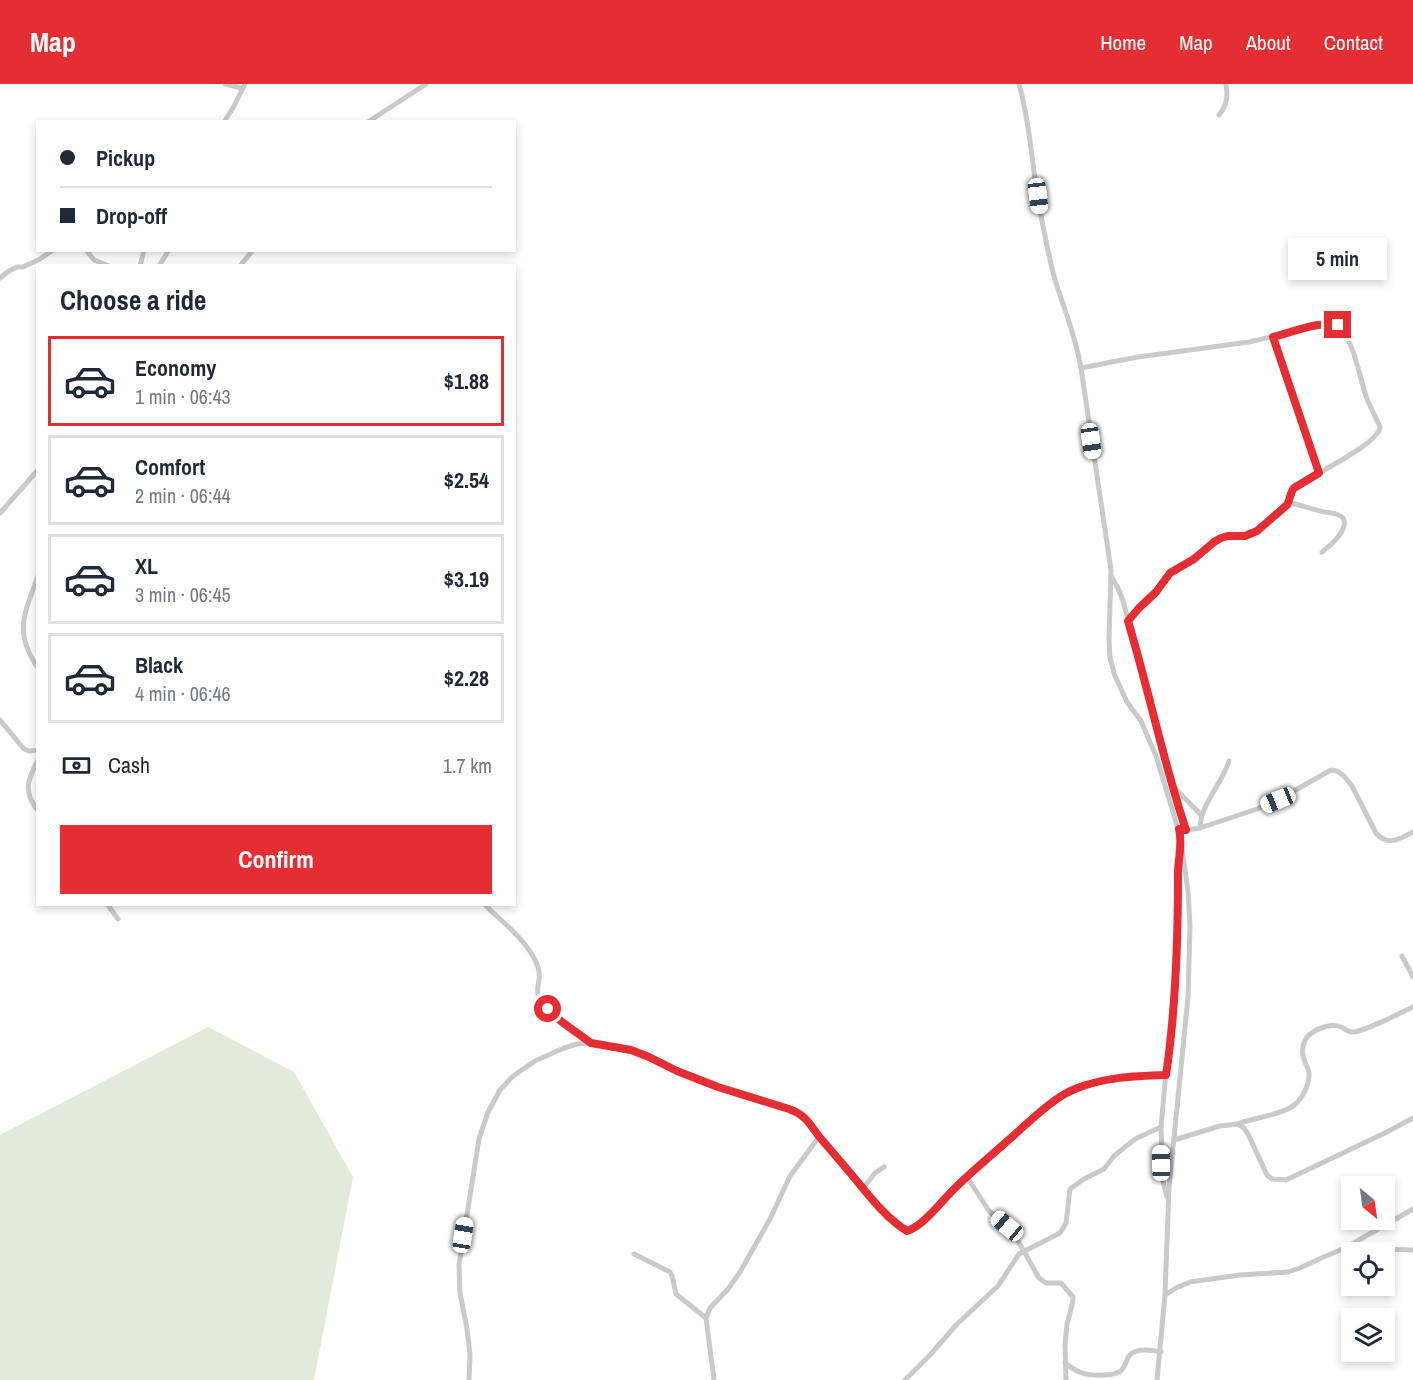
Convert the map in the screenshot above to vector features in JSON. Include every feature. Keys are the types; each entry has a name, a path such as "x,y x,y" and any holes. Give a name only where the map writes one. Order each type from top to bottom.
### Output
{"street":[{"path":"225,84 244,86 225,120"},
{"path":"371,120 426,84"},
{"path":"1020,84 1029,125 1040,209 1056,281 1081,368 1111,575 1110,658 1115,676 1127,702 1141,721 1156,756 1182,840 1188,891 1190,925 1188,997 1173,1140 1165,1295 1157,1380"},
{"path":"1219,115 1227,101 1226,84"},
{"path":"0,278 9,271 32,263 50,252"},
{"path":"88,252 94,260 104,264"},
{"path":"242,264 251,252"},
{"path":"1081,368 1146,356 1249,342 1332,323 1338,325 1346,336 1367,400 1380,427 1378,434 1357,451 1294,488 1288,502 1257,531 1245,536 1221,538 1194,559 1170,573 1156,592 1128,621"},
{"path":"1273,337 1319,473"},
{"path":"0,513 36,472"},
{"path":"1288,502 1342,517 1344,524 1335,542 1322,552"},
{"path":"1111,575 1120,592 1171,784 1186,830"},
{"path":"36,582 25,613 22,633 36,664"},
{"path":"0,720 24,749 36,750"},
{"path":"1200,828 1202,815 1229,761"},
{"path":"36,764 27,788 36,809"},
{"path":"1179,829 1200,828 1278,800 1331,770 1344,776 1352,786 1381,839 1392,842 1413,832"},
{"path":"1164,780 1171,784 1202,815"},
{"path":"1169,1202 1163,1181 1161,1127 1170,1042 1177,939 1178,861 1182,840"},
{"path":"108,906 118,919"},
{"path":"486,906 522,940 534,959 540,979 537,990 539,999 562,1022 591,1043"},
{"path":"1402,956 1413,977"},
{"path":"1173,1140 1288,1109 1300,1099 1305,1089 1309,1075 1303,1049 1310,1034 1330,1025 1352,1032 1413,1007"},
{"path":"470,1380 470,1354 460,1293 459,1265 479,1139 488,1112 500,1090 513,1076 536,1061 564,1048 591,1043 631,1050 718,1087 792,1110 810,1122 819,1137 863,1188 893,1220 907,1231 915,1228 967,1177 1038,1114 1067,1092 1115,1078 1166,1075"},
{"path":"1237,1124 1244,1127 1267,1175 1277,1180 1295,1176 1413,1118"},
{"path":"905,1380 957,1324 998,1286 1017,1257 1024,1251 1060,1233 1066,1223 1070,1188 1104,1169 1114,1156 1135,1139 1161,1127"},
{"path":"714,1380 706,1318 710,1308 740,1272 770,1219 790,1176 819,1137"},
{"path":"863,1188 884,1167"},
{"path":"967,1177 989,1211 1013,1232 1039,1278 1046,1282 1061,1283 1073,1297 1065,1345 1066,1380"},
{"path":"1355,1242 1413,1209"},
{"path":"1165,1295 1190,1282 1294,1270 1341,1249"},
{"path":"1395,1249 1413,1250"},
{"path":"634,1254 670,1272 676,1294 706,1318"},
{"path":"1065,1363 1082,1373 1108,1374 1120,1372 1134,1352 1148,1350 1161,1352"}],"green space":[{"path":"208,1027 294,1072 353,1177 314,1380 0,1380 0,1135"}],"route":[{"path":"548,1009 591,1043 631,1050 718,1087 800,1114 810,1122 819,1137 875,1202 907,1231 915,1228 981,1164 1067,1092 1115,1078 1166,1075 1177,939 1178,861 1182,840 1179,829 1186,830 1171,784 1128,621 1156,592 1170,573 1194,559 1221,538 1245,536 1265,526 1287,505 1294,488 1319,473 1273,337 1318,325 1332,323 1338,325"}]}
